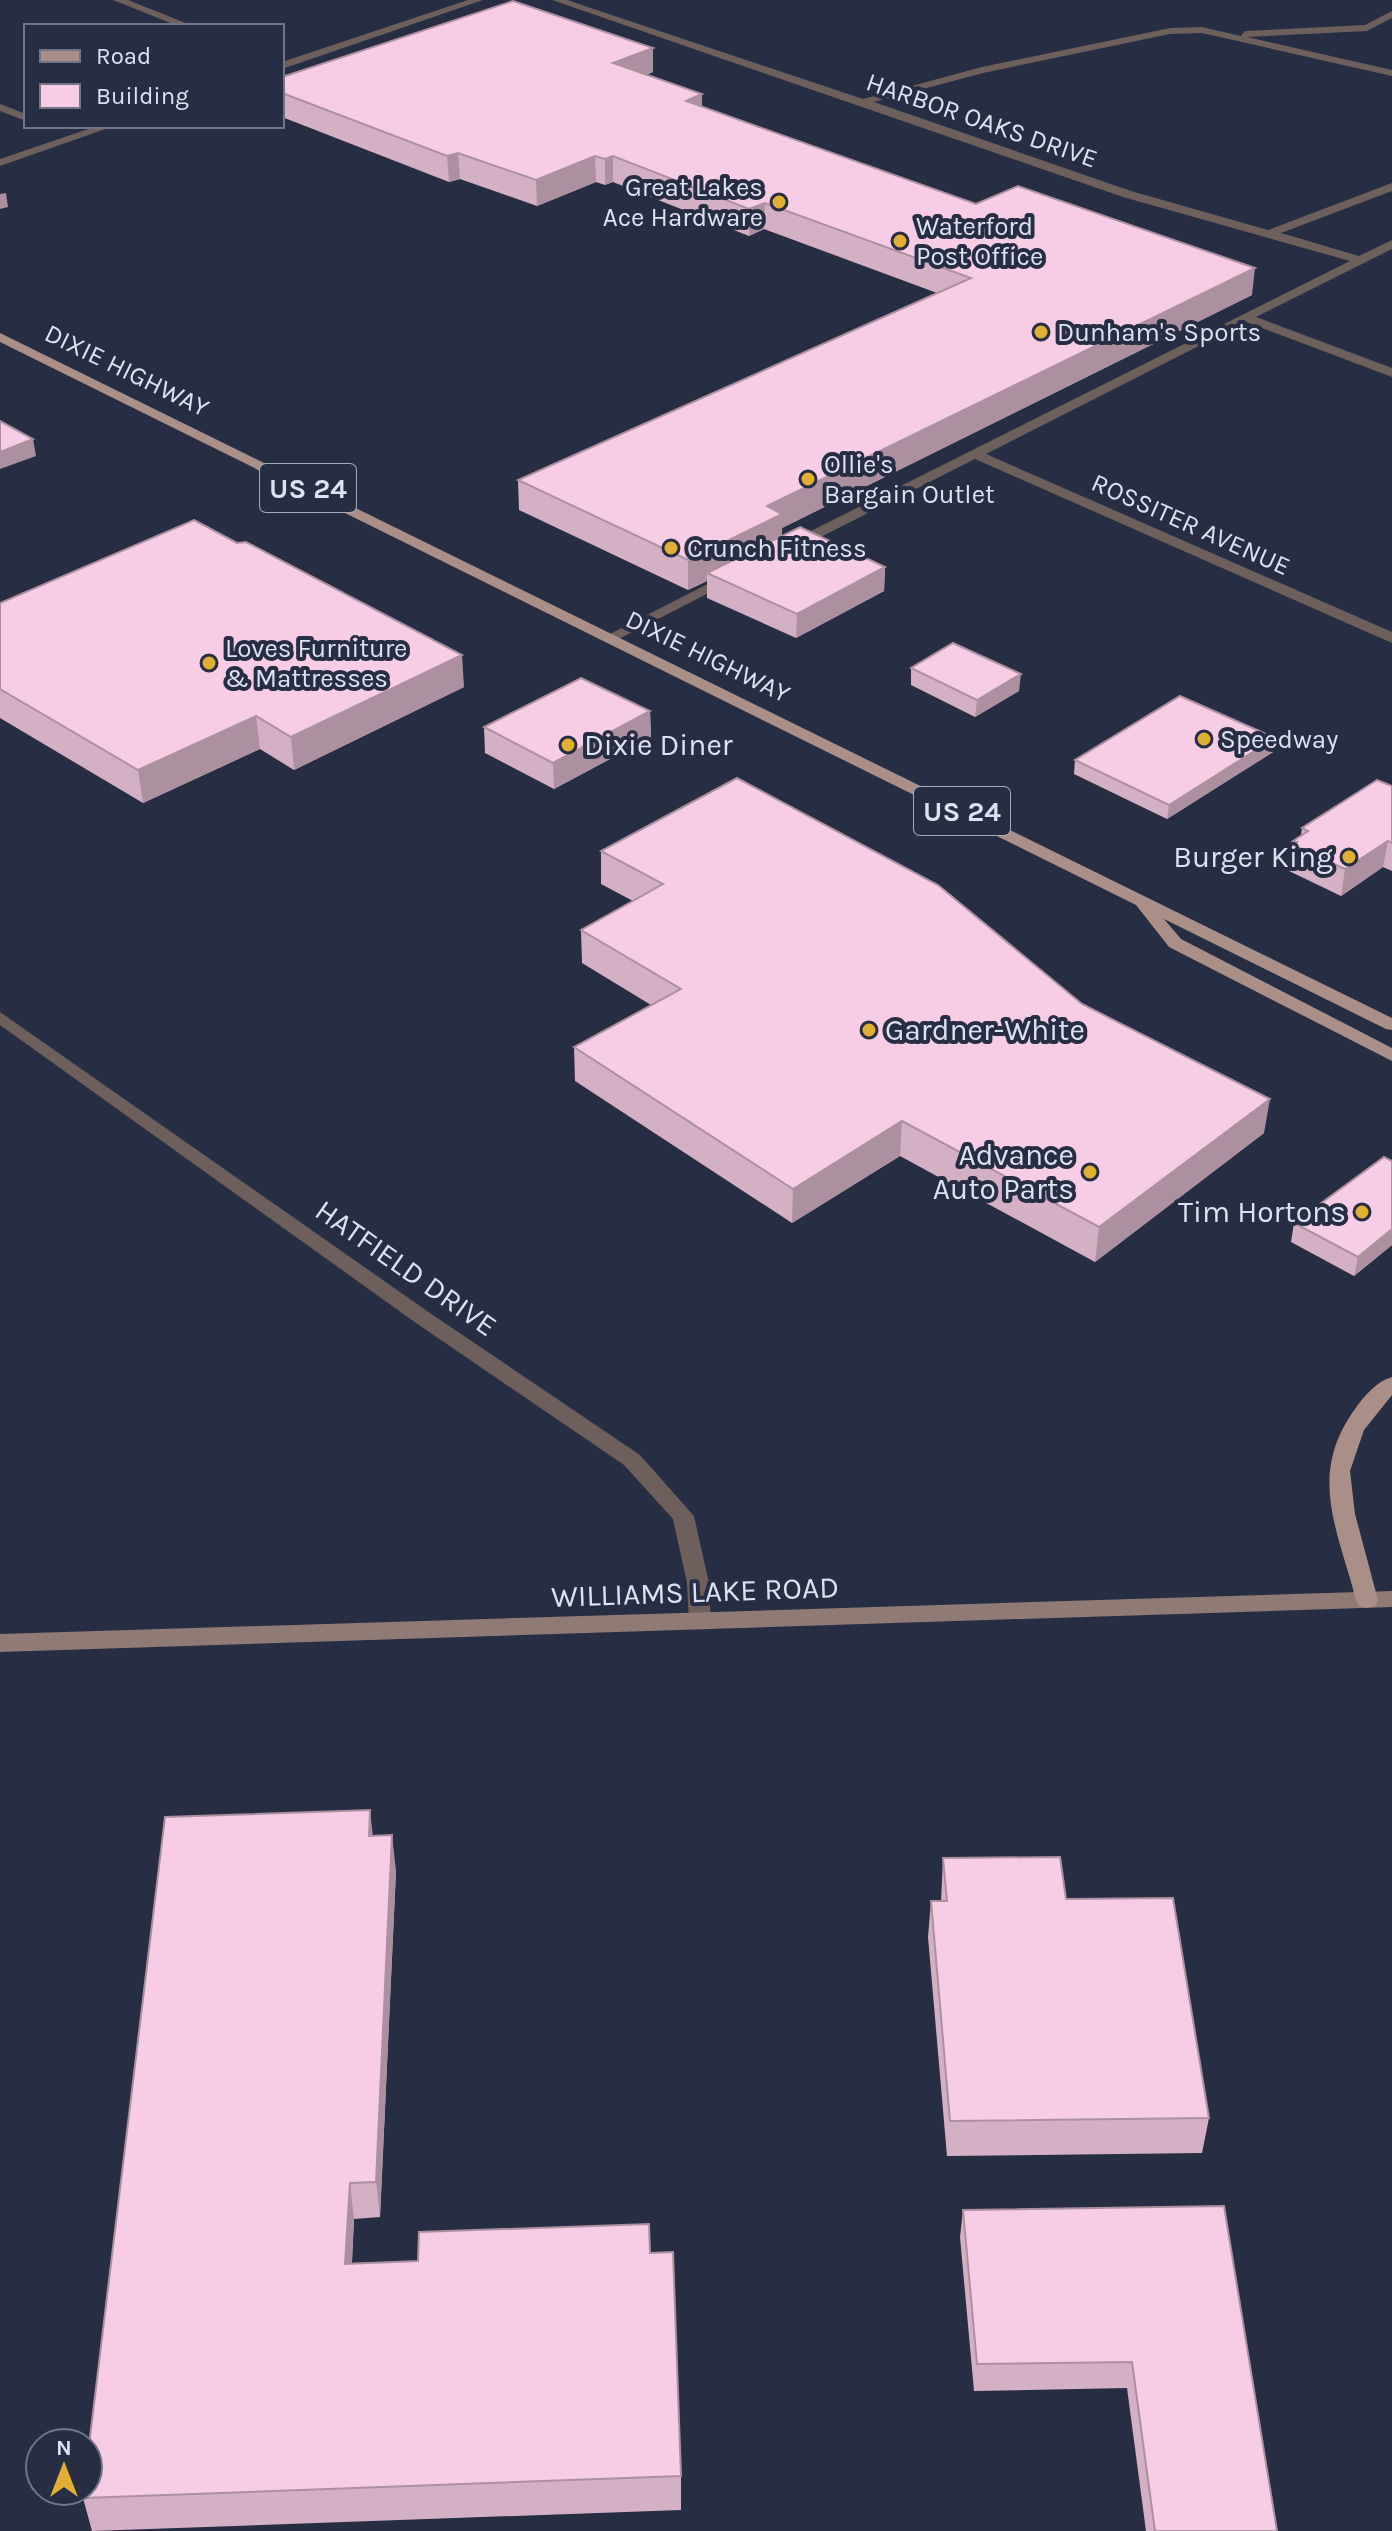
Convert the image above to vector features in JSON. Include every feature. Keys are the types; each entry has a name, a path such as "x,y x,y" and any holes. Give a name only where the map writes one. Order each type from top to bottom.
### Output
{"main road":[{"name":"DIXIE HIGHWAY","path":"0,337 1392,1025"},
{"path":"1139,900 1175,943 1392,1055"},
{"path":"1367,1600 1339,1482 1349,1434 1381,1392 1392,1384"},
{"name":"WILLIAMS LAKE ROAD","path":"0,1643 469,1631 1392,1599"}],"street":[{"path":"118,0 183,24"},
{"path":"284,65 478,0"},
{"name":"HARBOR OAKS DRIVE","path":"557,0 1127,194 1360,260"},
{"path":"585,0 594,11"},
{"path":"1225,35 1367,28 1392,14"},
{"path":"863,102 1099,43 1170,31 1202,30 1392,73"},
{"path":"0,107 24,117"},
{"path":"0,163 102,128"},
{"path":"1270,233 1392,187"},
{"path":"782,550 1392,244"},
{"path":"1246,318 1392,373"},
{"name":"ROSSITER AVENUE","path":"972,453 1392,638"},
{"path":"610,638 740,572"},
{"name":"HATFIELD DRIVE","path":"0,1017 423,1318 632,1460 683,1516 698,1583 700,1621"}],"building":[{"path":"513,1 653,48 613,63 702,94 686,101 976,204 1018,186 1255,268 767,506 782,514 688,560 518,480 971,278 765,203 749,209 613,156 605,159 595,156 536,180 458,153 447,156 284,94 284,76"},
{"path":"0,421 33,439 0,452"},
{"name":"Loves Furniture & Mattresses","path":"194,520 237,543 246,542 462,655 291,737 256,716 138,770 0,689 0,603"},
{"path":"800,527 885,567 797,614 707,573"},
{"path":"953,643 1021,674 977,700 911,668"},
{"path":"581,678 650,711 553,763 484,727"},
{"path":"1180,696 1275,738 1169,805 1075,760"},
{"path":"737,778 938,885 1082,1004 1270,1099 1099,1227 902,1121 793,1189 574,1047 681,989 581,930 663,884 601,851"},
{"path":"1377,780 1392,786 1392,843 1388,841 1345,869 1293,845 1297,842 1293,841 1308,831 1302,828"},
{"name":"Tim Hortons","path":"1384,1157 1392,1161 1392,1229 1358,1257 1294,1223"},
{"path":"370,1810 369,1836 392,1835 376,2182 350,2183 345,2264 418,2261 419,2232 649,2224 650,2253 673,2252 681,2476 104,2497 104,2427 91,2427 165,1817"},
{"path":"1060,1857 1066,1899 1173,1898 1209,2118 950,2121 931,1901 947,1901 943,1858"},
{"path":"1224,2206 1277,2531 1155,2531 1132,2362 977,2364 963,2210"}],"place":[{"name":"Great Lakes Ace Hardware","path":"779,202"},
{"name":"Waterford Post Office","path":"900,241"},
{"name":"Dunham's Sports","path":"1041,332"},
{"name":"Ollie's Bargain Outlet","path":"808,479"},
{"name":"Crunch Fitness","path":"671,548"},
{"name":"Loves Furniture & Mattresses","path":"209,663"},
{"name":"Speedway","path":"1204,739"},
{"name":"Dixie Diner","path":"568,745"},
{"name":"Burger King","path":"1349,857"},
{"name":"Gardner-White","path":"869,1030"},
{"name":"Advance Auto Parts","path":"1090,1172"},
{"name":"Tim Hortons","path":"1362,1212"}]}
